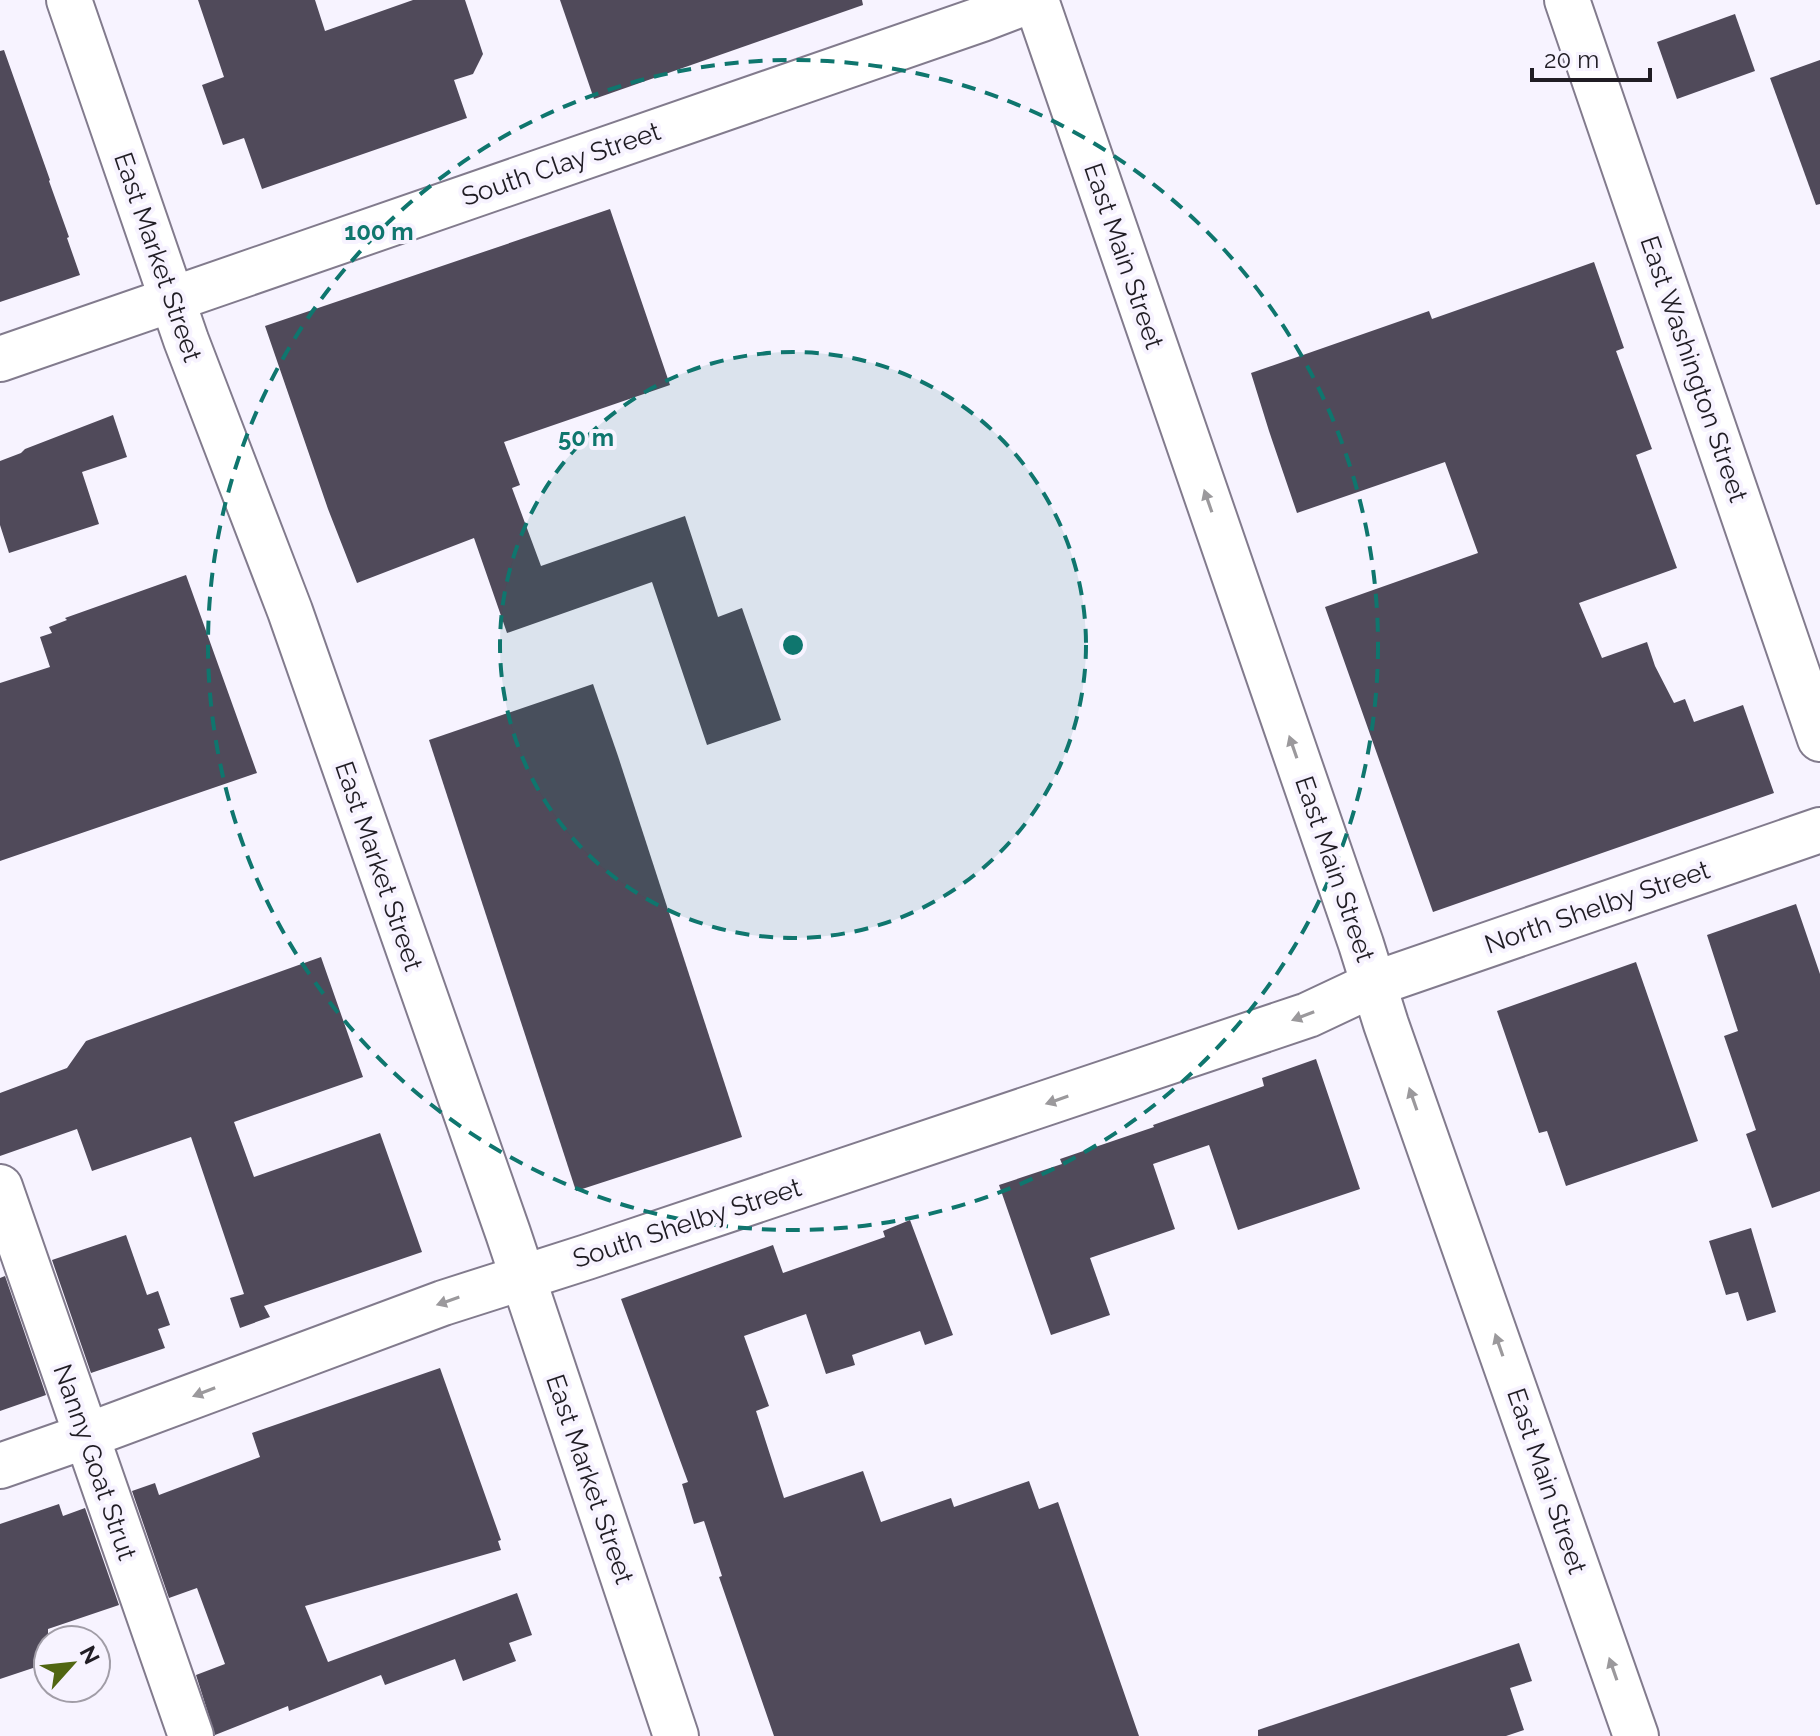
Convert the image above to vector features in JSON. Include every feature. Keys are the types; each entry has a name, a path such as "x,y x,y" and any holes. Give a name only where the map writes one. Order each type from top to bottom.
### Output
{"street":[{"name":"East Market Street","path":"69,0 192,354 290,611 508,1233 676,1736"},
{"name":"South Clay Street","path":"0,359 1034,0"},
{"name":"East Main Street","path":"1034,0 1386,1024 1636,1736"},
{"name":"East Washington Street","path":"1567,0 1820,739"},
{"name":"North Shelby Street","path":"1374,984 1820,830"},
{"name":"South Shelby Street","path":"0,1466 443,1303 1308,1015 1374,984"},
{"name":"Nanny Goat Strut","path":"0,1187 191,1736"}],"building":[{"path":"198,0 315,0 325,31 413,0 465,0 483,54 473,74 454,80 467,118 262,189 244,138 223,145 202,85 224,77"},
{"path":"560,0 862,0 863,5 594,99"},
{"path":"1735,14 1755,71 1677,99 1657,42"},
{"path":"4,50 80,275 0,302 0,51"},
{"path":"1820,60 1820,204 1816,205 1770,78"},
{"path":"610,209 670,385 504,442 520,485 512,488 541,566 685,516 718,617 742,608 781,720 707,745 652,582 507,633 474,538 357,583 265,326"},
{"path":"1594,262 1624,348 1616,351 1652,449 1636,455 1677,568 1579,603 1602,658 1647,642 1674,703 1685,699 1694,722 1743,705 1774,793 1433,912 1325,607 1478,553 1445,462 1297,513 1251,373 1429,311 1432,319"},
{"path":"113,415 127,457 82,472 99,524 9,553 0,525 0,461"},
{"path":"186,575 257,773 0,861 0,683 50,667 40,637 52,633 49,627 67,620 65,618"},
{"path":"593,684 742,1137 576,1191 429,740"},
{"path":"1796,904 1820,974 1820,1191 1772,1208 1746,1134 1756,1130 1724,1036 1738,1031 1707,935"},
{"path":"321,957 363,1077 234,1122 254,1177 380,1133 422,1252 264,1306 270,1317 240,1328 230,1298 244,1294 191,1137 92,1171 77,1129 0,1156 0,1093 67,1068 86,1041"},
{"path":"1636,962 1698,1141 1566,1186 1547,1131 1539,1133 1497,1011"},
{"path":"1316,1059 1360,1189 1238,1230 1209,1145 1153,1164 1175,1229 1090,1258 1110,1315 1051,1335 999,1185 1062,1164 1060,1159 1264,1086 1262,1078"},
{"path":"910,1220 953,1335 925,1345 920,1331 852,1355 855,1365 826,1374 806,1314 744,1336 769,1406 756,1411 784,1498 863,1471 881,1522 951,1498 954,1507 1029,1481 1039,1509 1058,1502 1139,1736 774,1736 719,1577 722,1576 704,1521 694,1524 682,1484 688,1482 621,1299 773,1245 783,1273 885,1237 883,1231"},
{"path":"1751,1228 1776,1312 1747,1321 1738,1292 1726,1295 1709,1241"},
{"path":"126,1235 147,1295 158,1291 170,1325 158,1329 165,1348 91,1373 52,1260"},
{"path":"5,1276 46,1395 0,1411 0,1278"},
{"path":"440,1368 501,1540 498,1541 501,1550 305,1606 328,1662 517,1593 532,1635 509,1643 516,1661 463,1681 455,1659 385,1685 381,1675 289,1711 288,1706 215,1735 196,1675 225,1664 197,1588 169,1598 132,1491 155,1483 159,1495 260,1457 252,1433"},
{"path":"59,1504 63,1516 85,1508 119,1605 63,1624 32,1624 32,1668 0,1679 0,1524"},
{"path":"1519,1643 1532,1681 1510,1688 1524,1730 1506,1736 1258,1736 1258,1730"}]}
